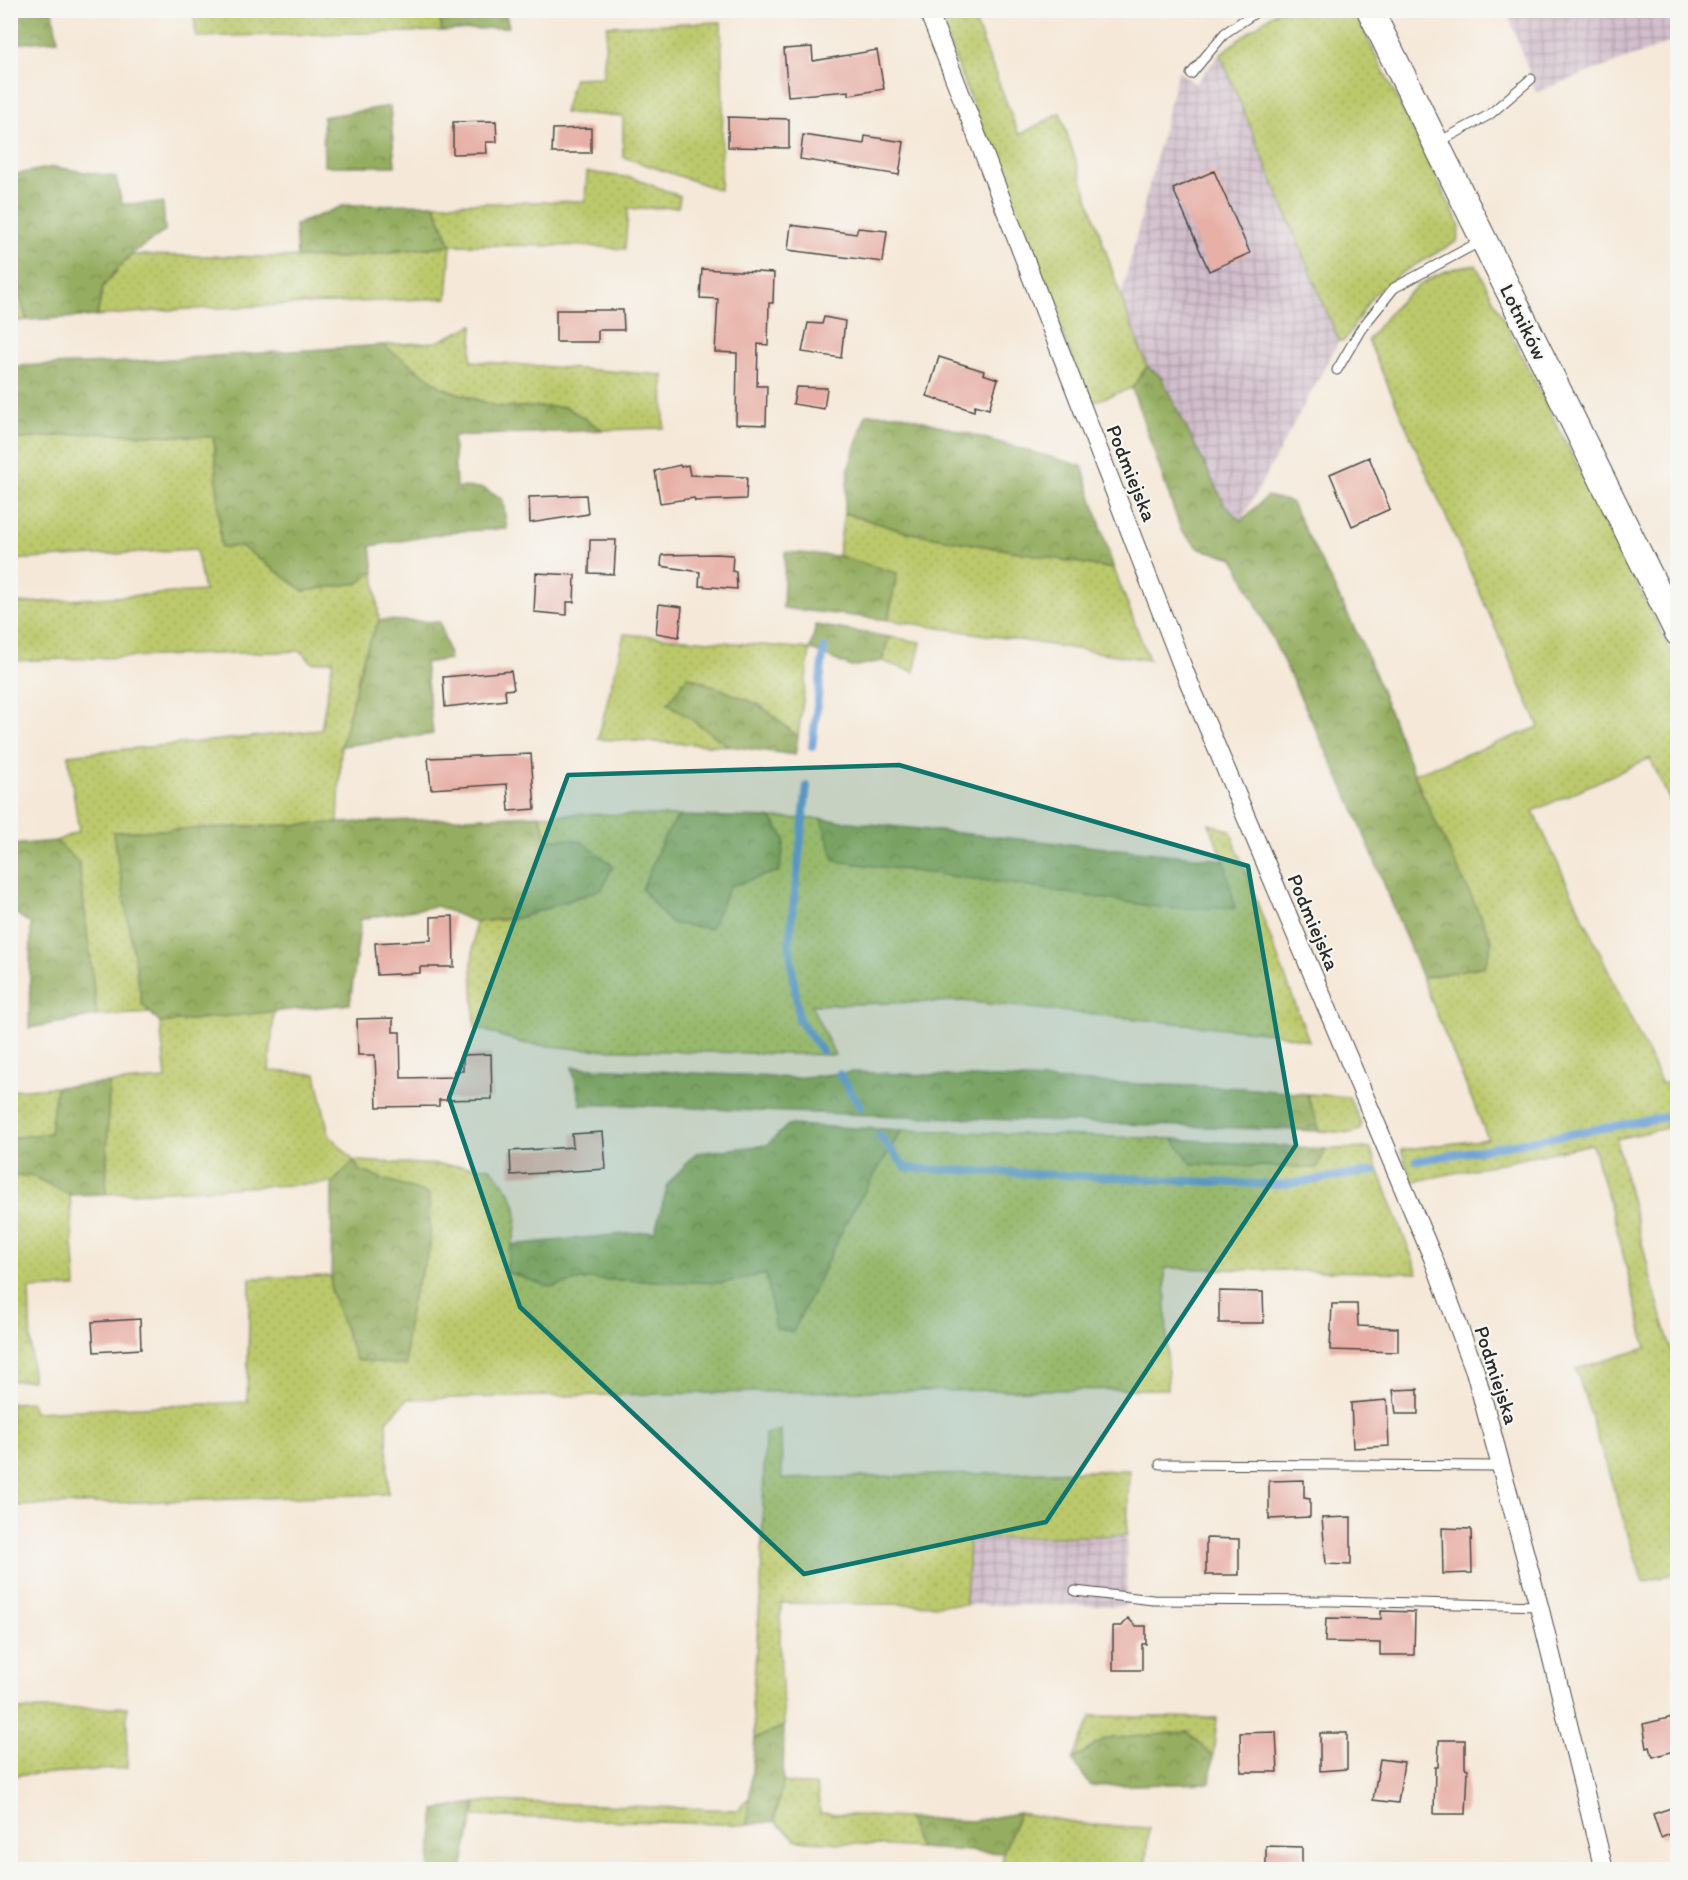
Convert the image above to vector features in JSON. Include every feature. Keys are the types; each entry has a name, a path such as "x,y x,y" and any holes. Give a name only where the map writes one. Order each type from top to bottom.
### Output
{"street":[{"name":"Podmiejska","path":"928,10 1185,673 1433,1258 1475,1371 1539,1606 1604,1869"},
{"name":"Lotników","path":"1370,10 1677,633"}],"lane":[{"path":"1191,74 1225,33 1259,10"},
{"path":"1436,144 1489,115 1531,79"},
{"path":"1337,370 1361,329 1394,288 1483,240"},
{"path":"1160,1464 1501,1467"},
{"path":"1075,1591 1153,1600 1539,1606"}],"highlighted area":[{"path":"899,765 1248,866 1296,1145 1046,1522 804,1574 520,1307 449,1098 568,775"}],"shaded area":[{"path":"1507,11 1677,11 1677,40 1536,92"},
{"path":"1220,54 1339,341 1241,521 1225,505 1161,377 1147,366 1121,297 1178,70 1195,84"},
{"path":"1127,1535 1126,1606 966,1605 969,1539"}],"green space":[{"path":"11,10 52,11 58,40 11,44"},
{"path":"1278,10 1354,11 1460,226 1457,241 1403,272 1373,295 1344,341 1339,341 1220,54"},
{"path":"194,11 438,11 442,31 196,37"},
{"path":"438,11 505,11 509,27 442,31"},
{"path":"955,11 971,11 1019,135 1060,113 1121,297 1147,366 1132,388 1090,403 939,19"},
{"path":"721,22 723,109 720,190 623,157 623,116 564,113 574,78 603,77 607,26"},
{"path":"390,106 395,166 324,166 323,117"},
{"path":"54,167 116,177 122,204 163,203 165,231 130,255 103,286 97,316 27,320 11,269 11,175"},
{"path":"587,172 633,178 680,196 678,207 628,209 625,249 587,246 451,245 434,204 585,201"},
{"path":"434,204 451,245 340,258 297,257 295,225 345,205"},
{"path":"451,245 447,298 168,310 97,316 103,287 130,255 340,258"},
{"path":"1476,265 1677,663 1677,816 1650,758 1533,811 1662,1084 1677,1081 1677,1126 1616,1139 1652,1283 1677,1370 1677,1573 1643,1582 1576,1369 1646,1348 1616,1225 1592,1144 1412,1182 1401,1150 1488,1139 1422,978 1485,966 1492,940 1454,865 1414,774 1539,727 1368,340 1401,300 1414,289 1442,273"},
{"path":"11,269 27,320 11,321"},
{"path":"473,325 471,361 663,375 664,428 603,430 566,407 498,407 443,388 383,345 437,342"},
{"path":"383,345 443,388 498,407 566,407 603,430 453,436 456,487 483,488 503,500 507,529 459,531 371,546 374,572 358,583 304,591 241,546 221,547 214,437 89,433 11,440 11,366 113,363"},
{"path":"1147,366 1161,377 1225,505 1241,521 1267,496 1291,502 1362,643 1421,791 1492,940 1485,966 1422,978 1353,807 1234,558 1200,549 1181,530 1132,388"},
{"path":"866,414 899,414 1082,466 1114,569 906,532 844,513 849,467"},
{"path":"89,433 214,437 221,547 241,546 304,591 358,583 374,572 379,620 364,655 341,746 338,823 114,832 142,1004 151,1013 97,1016 79,863 56,841 79,831 68,755 321,730 333,660 313,663 300,651 11,661 11,604 204,591 196,549 12,560 11,440"},
{"path":"844,513 906,532 1114,569 1149,660 888,620 897,574 838,556"},
{"path":"785,552 838,556 897,573 888,620 783,608"},
{"path":"379,620 440,622 450,659 425,663 433,734 341,746 364,655"},
{"path":"816,625 889,637 882,661 851,667 810,649"},
{"path":"624,634 810,649 798,737 760,705 668,703 729,746 598,739"},
{"path":"889,637 921,642 914,672 882,661"},
{"path":"688,676 760,705 798,737 795,755 729,746 668,703"},
{"path":"539,815 679,816 663,839 730,886 779,871 785,839 771,818 821,819 835,861 1234,908 1224,860 1209,824 1230,830 1309,1041 1273,1033 962,1001 811,1005 835,1055 580,1049 521,1043 475,1027 472,965 475,922 519,918 602,889 612,867 580,840 549,839"},
{"path":"539,815 549,839 580,840 613,866 602,889 519,918 475,922 437,906 361,919 350,1004 160,1023 142,1004 113,832"},
{"path":"679,816 771,818 785,839 779,871 730,886 710,929 670,923 642,889 663,839"},
{"path":"821,819 1224,860 1235,908 1163,908 997,882 835,861"},
{"path":"56,841 79,863 97,1016 29,1028 31,924 11,910 11,845"},
{"path":"274,1011 269,1071 316,1074 329,1135 354,1161 489,1167 510,1193 517,1215 507,1272 550,1287 587,1279 722,1283 767,1274 776,1329 793,1332 850,1215 902,1130 1173,1139 1192,1164 1317,1168 1326,1149 1370,1148 1418,1273 1165,1268 1168,1389 760,1392 407,1399 387,1421 388,1494 11,1506 11,1403 32,1402 33,1412 247,1402 250,1278 331,1276 331,1292 406,1366 406,1338 412,1298 430,1248 429,1194 360,1171 354,1162 332,1183 106,1194 109,1083 166,1079 160,1023"},
{"path":"572,1067 794,1078 853,1072 1242,1088 1307,1094 1320,1131 647,1105 581,1105"},
{"path":"109,1083 106,1194 70,1195 30,1175 11,1177 11,1138 50,1133 56,1087"},
{"path":"56,1087 51,1133 11,1138 11,1090"},
{"path":"1307,1094 1349,1097 1361,1123 1360,1130 1351,1133 1320,1131"},
{"path":"788,1125 902,1130 850,1215 793,1332 776,1329 766,1274 722,1283 587,1279 550,1287 506,1272 511,1245 655,1231 668,1184 696,1153 767,1145"},
{"path":"1173,1139 1326,1149 1317,1168 1192,1164"},
{"path":"354,1161 360,1171 429,1194 430,1248 412,1298 406,1338 406,1366 356,1360 331,1292 332,1183"},
{"path":"30,1175 70,1195 76,1287 29,1289 32,1380 11,1381 10,1177"},
{"path":"781,1430 782,1479 1129,1470 1127,1535 969,1539 966,1605 781,1603 780,1649 784,1726 755,1739 752,1705 761,1588 765,1434"},
{"path":"127,1707 127,1768 11,1776 11,1710"},
{"path":"1092,1716 1217,1718 1213,1757 1188,1732 1105,1739 1072,1760"},
{"path":"784,1726 783,1782 774,1821 747,1825 755,1739"},
{"path":"1188,1732 1213,1757 1210,1783 1091,1786 1072,1760 1105,1739"},
{"path":"783,1782 817,1786 820,1813 907,1818 919,1848 797,1840 774,1821"},
{"path":"749,1798 747,1825 474,1816 476,1803 491,1801 738,1810"},
{"path":"476,1803 462,1869 429,1869 435,1810"},
{"path":"1019,1813 1091,1825 1149,1828 1145,1869 1002,1870 1003,1853"},
{"path":"1019,1813 1003,1853 919,1848 907,1818 972,1821"}],"building":[{"path":"812,47 813,61 877,50 884,89 849,95 849,91 788,96 784,49"},
{"path":"728,117 789,119 789,148 728,147"},
{"path":"496,121 497,142 486,142 487,153 453,154 453,122"},
{"path":"591,128 591,153 552,153 553,129"},
{"path":"803,135 864,144 865,136 904,142 899,175 800,159"},
{"path":"1214,171 1250,253 1209,271 1173,189"},
{"path":"791,225 856,234 858,228 887,231 883,262 788,250"},
{"path":"702,269 774,273 773,303 769,303 768,345 758,344 757,386 767,386 766,425 736,424 737,353 715,352 718,299 700,298"},
{"path":"556,310 623,310 624,330 598,330 598,342 556,342"},
{"path":"824,317 845,321 841,358 802,352 808,323 822,324"},
{"path":"939,357 984,371 983,374 998,379 989,409 975,405 974,411 927,396"},
{"path":"796,387 827,388 824,409 793,404"},
{"path":"1369,457 1390,509 1352,526 1330,474"},
{"path":"680,465 681,467 688,465 690,475 747,477 746,499 695,501 694,498 660,503 655,471"},
{"path":"586,495 588,514 530,523 529,497"},
{"path":"590,540 616,540 614,574 589,573"},
{"path":"662,555 733,555 732,571 736,572 737,589 699,586 700,572 661,566"},
{"path":"536,573 575,575 574,602 567,602 567,615 534,612"},
{"path":"659,604 682,607 679,637 656,633"},
{"path":"511,671 514,689 505,690 506,700 445,707 443,677"},
{"path":"531,754 535,809 509,811 507,784 431,789 428,758"},
{"path":"453,916 454,967 420,967 420,973 377,975 375,943 431,940 431,917"},
{"path":"393,1018 393,1032 400,1032 401,1078 455,1077 454,1071 463,1071 463,1055 491,1054 492,1099 439,1100 439,1106 377,1107 375,1055 358,1055 357,1019"},
{"path":"603,1132 606,1169 511,1175 510,1151 573,1147 572,1134"},
{"path":"1219,1291 1263,1292 1264,1323 1219,1323"},
{"path":"1332,1304 1357,1304 1358,1326 1398,1328 1398,1352 1330,1350"},
{"path":"140,1319 141,1349 94,1352 92,1322"},
{"path":"1418,1389 1418,1414 1396,1414 1393,1390"},
{"path":"1387,1400 1389,1446 1353,1448 1351,1403"},
{"path":"1304,1480 1304,1498 1310,1499 1310,1517 1269,1519 1269,1481"},
{"path":"1351,1517 1351,1565 1326,1564 1322,1518"},
{"path":"1442,1528 1471,1529 1472,1573 1443,1574"},
{"path":"1206,1538 1239,1539 1239,1575 1206,1575"},
{"path":"1381,1611 1415,1612 1414,1655 1380,1655 1380,1643 1325,1642 1326,1618 1381,1619"},
{"path":"1128,1618 1136,1626 1146,1626 1146,1644 1142,1644 1142,1670 1113,1670 1113,1626 1122,1626"},
{"path":"1677,1716 1677,1750 1653,1757 1650,1747 1647,1748 1643,1724"},
{"path":"1276,1732 1278,1772 1241,1772 1240,1733"},
{"path":"1320,1733 1347,1733 1347,1769 1320,1771"},
{"path":"1439,1740 1465,1740 1465,1768 1468,1769 1466,1814 1434,1814 1435,1767 1438,1767"},
{"path":"1380,1759 1404,1762 1398,1803 1373,1800"},
{"path":"1677,1806 1677,1831 1661,1838 1653,1814"},
{"path":"1266,1846 1302,1847 1302,1869 1266,1869"}],"waterway":[{"path":"812,747 824,648"},
{"path":"807,786 789,943 799,1020 822,1051"},
{"path":"839,1074 861,1107"},
{"path":"1417,1161 1678,1115"},
{"path":"879,1135 906,1168 1280,1185 1374,1171"}]}
